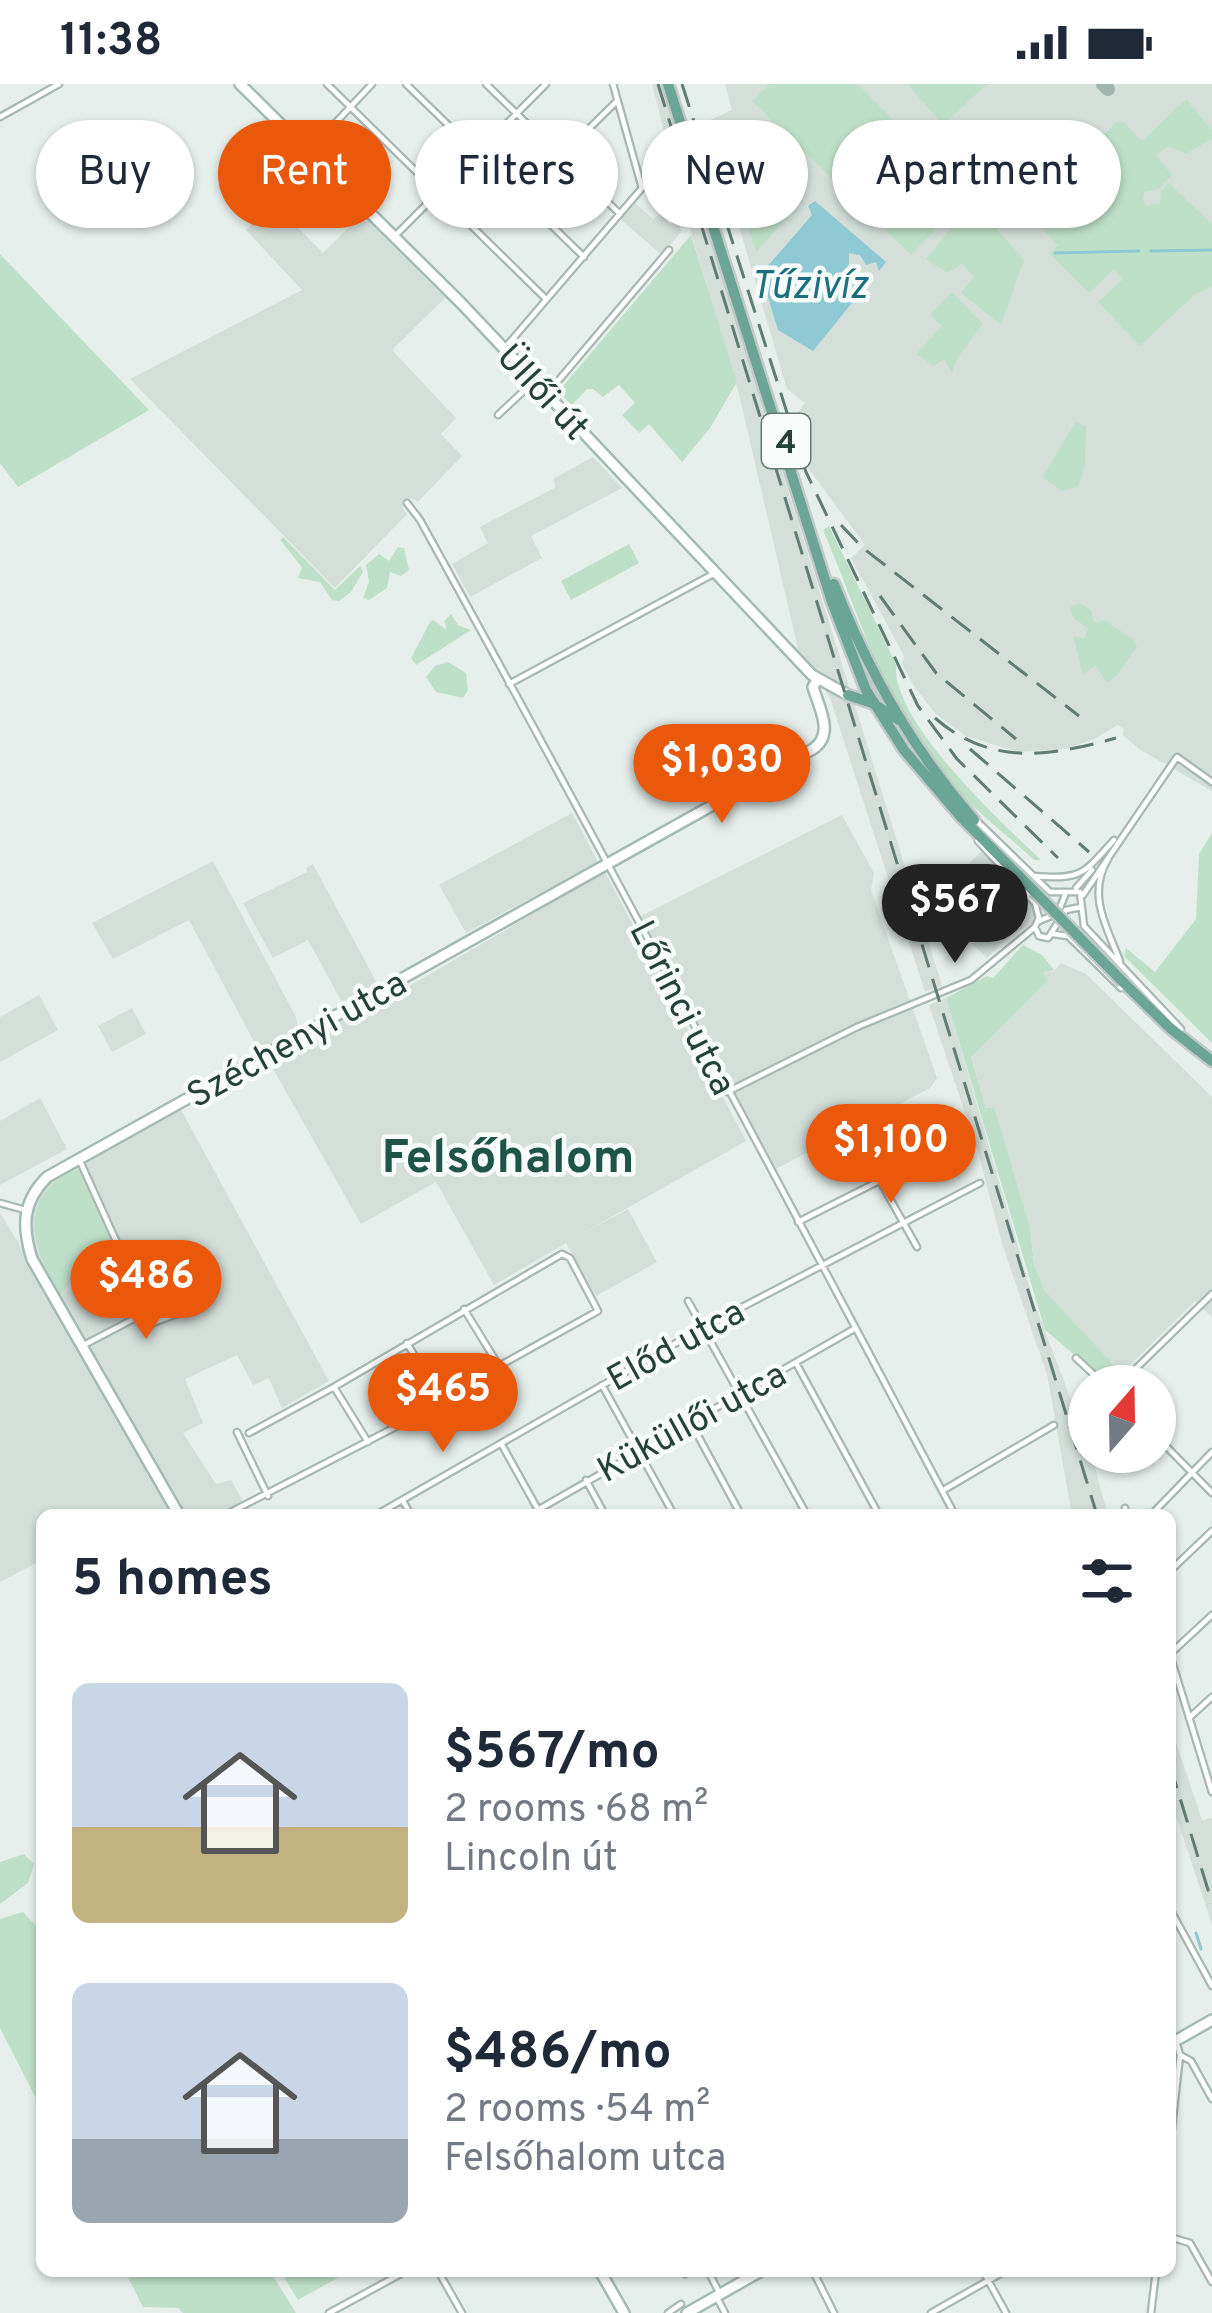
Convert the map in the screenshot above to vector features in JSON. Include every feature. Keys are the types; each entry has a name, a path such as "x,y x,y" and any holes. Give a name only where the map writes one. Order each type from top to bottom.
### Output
{"main road":[{"name":"4","path":"671,84 852,656 872,703 987,839 1175,1028 1212,1057"},
{"name":"4","path":"671,84 822,554 861,645 902,722 963,814"},
{"path":"848,695 856,684 852,656"},
{"path":"848,695 902,722"},
{"path":"848,695 880,717"}],"street":[{"path":"1,114 59,84"},
{"name":"Üllői út","path":"240,84 277,120"},
{"path":"327,84 415,171"},
{"path":"338,120 372,84"},
{"path":"406,84 443,120"},
{"path":"486,84 522,120"},
{"path":"510,120 546,84"},
{"path":"504,349 639,192 642,180 613,84"},
{"path":"598,120 618,100"},
{"path":"395,236 415,216"},
{"name":"Üllői út","path":"387,228 817,680 848,695"},
{"path":"473,228 546,299"},
{"path":"554,228 584,257"},
{"path":"547,394 669,250"},
{"path":"498,415 534,381"},
{"name":"Lőrinci utca","path":"406,503 609,862 952,1509"},
{"path":"509,684 715,573"},
{"name":"Széchenyi utca","path":"26,1210 42,1182 79,1160 823,743 824,724 813,687 817,680"},
{"path":"1124,975 1084,926 1082,895 1177,757 1212,782"},
{"path":"963,814 1035,885 1050,892 1074,890 1119,838"},
{"path":"963,814 981,846 1035,903 1039,937"},
{"path":"1035,885 1084,873 1119,838"},
{"path":"1119,838 1097,888 1099,909 1124,975"},
{"path":"1074,890 1082,895"},
{"path":"727,1092 857,1028 971,980 1037,924 1048,920 1064,904 1065,894"},
{"path":"1064,904 1072,910"},
{"path":"1054,931 1060,916 1081,907"},
{"path":"1048,920 1054,931"},
{"path":"1016,942 1054,931 1068,936 1175,1028"},
{"path":"798,1222 950,1144"},
{"path":"79,1160 146,1307 142,1314 82,1346"},
{"path":"880,1181 916,1246"},
{"name":"Előd utca","path":"388,1509 704,1327 980,1183"},
{"path":"1,1201 26,1210 26,1240 32,1259 176,1509"},
{"path":"249,1433 464,1309 565,1254 598,1311 499,1366 464,1309"},
{"path":"1139,1365 1212,1294"},
{"path":"688,1301 804,1509"},
{"path":"142,1314 153,1323 197,1306"},
{"name":"Küküllői utca","path":"543,1509 586,1480 854,1328"},
{"path":"407,1343 453,1420"},
{"path":"1076,1358 1084,1365"},
{"path":"796,1363 876,1509"},
{"path":"602,1385 671,1509"},
{"path":"334,1387 368,1442"},
{"path":"239,1509 442,1403"},
{"path":"690,1421 738,1509"},
{"path":"942,1491 1054,1425"},
{"path":"236,1432 268,1496"},
{"path":"502,1445 537,1509"},
{"path":"1157,1509 1212,1452"},
{"path":"1176,1457 1212,1493"},
{"path":"586,1480 602,1509"},
{"path":"403,1501 408,1509"},
{"path":"1176,1565 1212,1531"},
{"path":"1176,1649 1212,1615"},
{"path":"1176,1675 1212,1792"},
{"path":"1189,1718 1212,1696"},
{"path":"1176,1921 1212,1986"},
{"path":"1176,2041 1212,2020"},
{"path":"1176,2049 1191,2061 1212,2099"},
{"path":"1176,2091 1180,2055"},
{"path":"1176,2239 1190,2243 1212,2282"},
{"path":"329,2313 395,2277"},
{"path":"441,2277 462,2313"},
{"path":"603,2277 622,2311"},
{"path":"710,2277 725,2313"},
{"path":"668,2313 750,2277"},
{"path":"816,2277 834,2313"},
{"path":"986,2277 1006,2313"},
{"path":"931,2313 994,2277"},
{"path":"1151,2313 1155,2277"}],"shaded area":[{"path":"652,84 662,84 673,120 661,120"},
{"path":"725,84 1212,84 1212,791 1139,749 1118,725 1066,749 1018,752 966,736 936,714 915,688 902,664 904,656 851,558 865,545 806,465 794,418 805,403 787,389 740,228 808,228 808,120 710,120 732,110"},
{"path":"635,203 642,209 642,228 682,231 662,255 620,219"},
{"path":"298,228 323,253 348,228 375,228 445,298 392,350 456,418 441,434 462,456 418,502 412,498 402,507 407,514 335,588 130,379 302,290 246,230"},
{"path":"690,228 707,228 942,986 925,992 830,698 799,653 739,394"},
{"path":"593,457 622,488 531,536 542,558 470,597 452,564 488,543 480,527 556,487 553,479"},
{"path":"572,813 598,862 466,933 439,885"},
{"path":"842,815 874,873 871,890 937,1078 930,1088 776,1169 641,916"},
{"path":"982,851 1035,906 1036,913 1032,924 1012,934 987,958 973,944 987,929 946,885"},
{"path":"213,861 296,1017 298,1030 259,1051 189,920 113,959 92,923"},
{"path":"313,864 379,987 344,1006 308,940 273,958 243,903 307,872"},
{"path":"605,872 746,1141 576,1237 628,1209 657,1262 596,1296 566,1243 494,1285 436,1182 361,1224 268,1060 342,1018 346,1023"},
{"path":"1061,963 1086,974 1212,1097 1212,1317 1195,1301 1130,1365 1098,1365 1045,1291 993,1107 986,1108 971,1056 1048,981 1042,972 1047,968 1053,972"},
{"path":"39,995 58,1030 0,1062 0,1017"},
{"path":"946,998 1034,1302 1068,1392 1068,1473 1096,1473 1106,1509 1071,1509 1047,1374 1003,1247 977,1148 929,1005"},
{"path":"132,1008 146,1034 112,1052 98,1026"},
{"path":"40,1098 67,1149 0,1185 0,1121"},
{"path":"179,1106 329,1381 282,1408 269,1378 253,1385 237,1355 185,1379 203,1423 183,1433 216,1484 231,1480 244,1503 229,1509 36,1509 36,1563 0,1582 0,1213 21,1247 31,1242 32,1211 46,1183"},
{"path":"1176,1743 1202,1820 1212,1818 1212,1925 1176,1815"}],"green space":[{"path":"769,84 858,84 893,120 832,120 832,178 808,155 808,120 772,120 752,101"},
{"path":"907,84 987,84 948,120 939,120"},
{"path":"1186,99 1212,130 1212,139 1186,154 1168,146 1156,155 1172,175 1158,189 1144,192 1143,200 1147,206 1160,203 1161,191 1169,183 1212,224 1212,286 1194,295 1140,346 1098,302 1123,279 1114,269 1089,293 1050,254 1058,245 1041,228 1121,228 1121,122 1142,141"},
{"path":"748,228 778,228 756,252"},
{"path":"883,228 937,228 911,255"},
{"path":"951,228 996,228 1024,260 1001,325 961,293 974,277 962,264 947,273 926,259"},
{"path":"691,235 737,382 710,428 682,462 649,424 639,433 622,415 635,403 619,385 603,397 587,389 572,405 558,392"},
{"path":"0,254 149,410 18,487 0,463"},
{"path":"952,292 983,324 952,372 944,359 934,366 916,354 942,326 930,315"},
{"path":"1076,422 1086,426 1085,466 1078,487 1062,491 1042,477"},
{"path":"829,526 896,664 899,687 911,713 951,769 1041,860 1034,860 969,803 915,738 871,651 823,530"},
{"path":"283,537 335,590 360,566 363,572 351,592 339,601 332,600 320,582 298,578 302,567 280,540"},
{"path":"629,544 639,563 571,600 561,581"},
{"path":"398,547 404,548 409,570 401,576 390,572 387,588 369,600 363,598 369,582 366,565 379,554 389,561"},
{"path":"1080,603 1091,610 1094,623 1104,620 1137,647 1107,683 1095,665 1083,675 1073,636 1084,639 1088,629 1071,611 1071,606"},
{"path":"451,614 458,625 471,630 416,665 411,658 430,622 447,630 444,621"},
{"path":"448,662 466,673 468,690 463,698 436,692 426,677 435,666"},
{"path":"1212,833 1212,1043 1124,956 1126,948 1155,972 1196,919 1199,854"},
{"path":"1023,945 1042,955 1054,970 1043,972 1048,981 971,1057 986,1108 994,1107 1045,1291 1114,1365 1086,1365 1045,1330 946,998 987,976 993,978"},
{"path":"82,1167 146,1307 125,1319 92,1256 59,1296 36,1240 38,1206 46,1192"},
{"path":"24,1854 34,1864 28,1883 0,1904 0,1862"},
{"path":"23,1912 36,1926 36,2098 0,2028 0,1919"},
{"path":"128,2277 274,2277 296,2313 183,2313 178,2308 143,2307"},
{"path":"284,2277 339,2277 298,2300"}],"water":[{"name":"Tűzivíz","path":"815,201 832,216 832,228 846,228 886,262 879,271 876,262 866,265 860,255 849,253 849,270 858,283 866,282 867,275 873,277 813,351 778,330 761,274 801,228 808,228 812,215 808,206"}],"waterway":[{"path":"1151,251 1212,250"},
{"path":"1055,253 1139,251"},
{"path":"1196,1933 1201,1949"}],"taxiway":[{"path":"1103,84 1108,89"}],"railway":[{"path":"658,84 1095,1509"},
{"path":"682,84 806,472 918,706 957,759 1058,858"},
{"path":"841,525 863,548 1079,716"},
{"path":"880,596 936,673 1016,739"},
{"path":"935,718 956,734 1000,751 1045,753 1116,738"},
{"path":"970,749 1089,852"},
{"path":"1176,1785 1212,1903"}],"district":[{"name":"Felsőhalom","path":"508,1155"}]}
